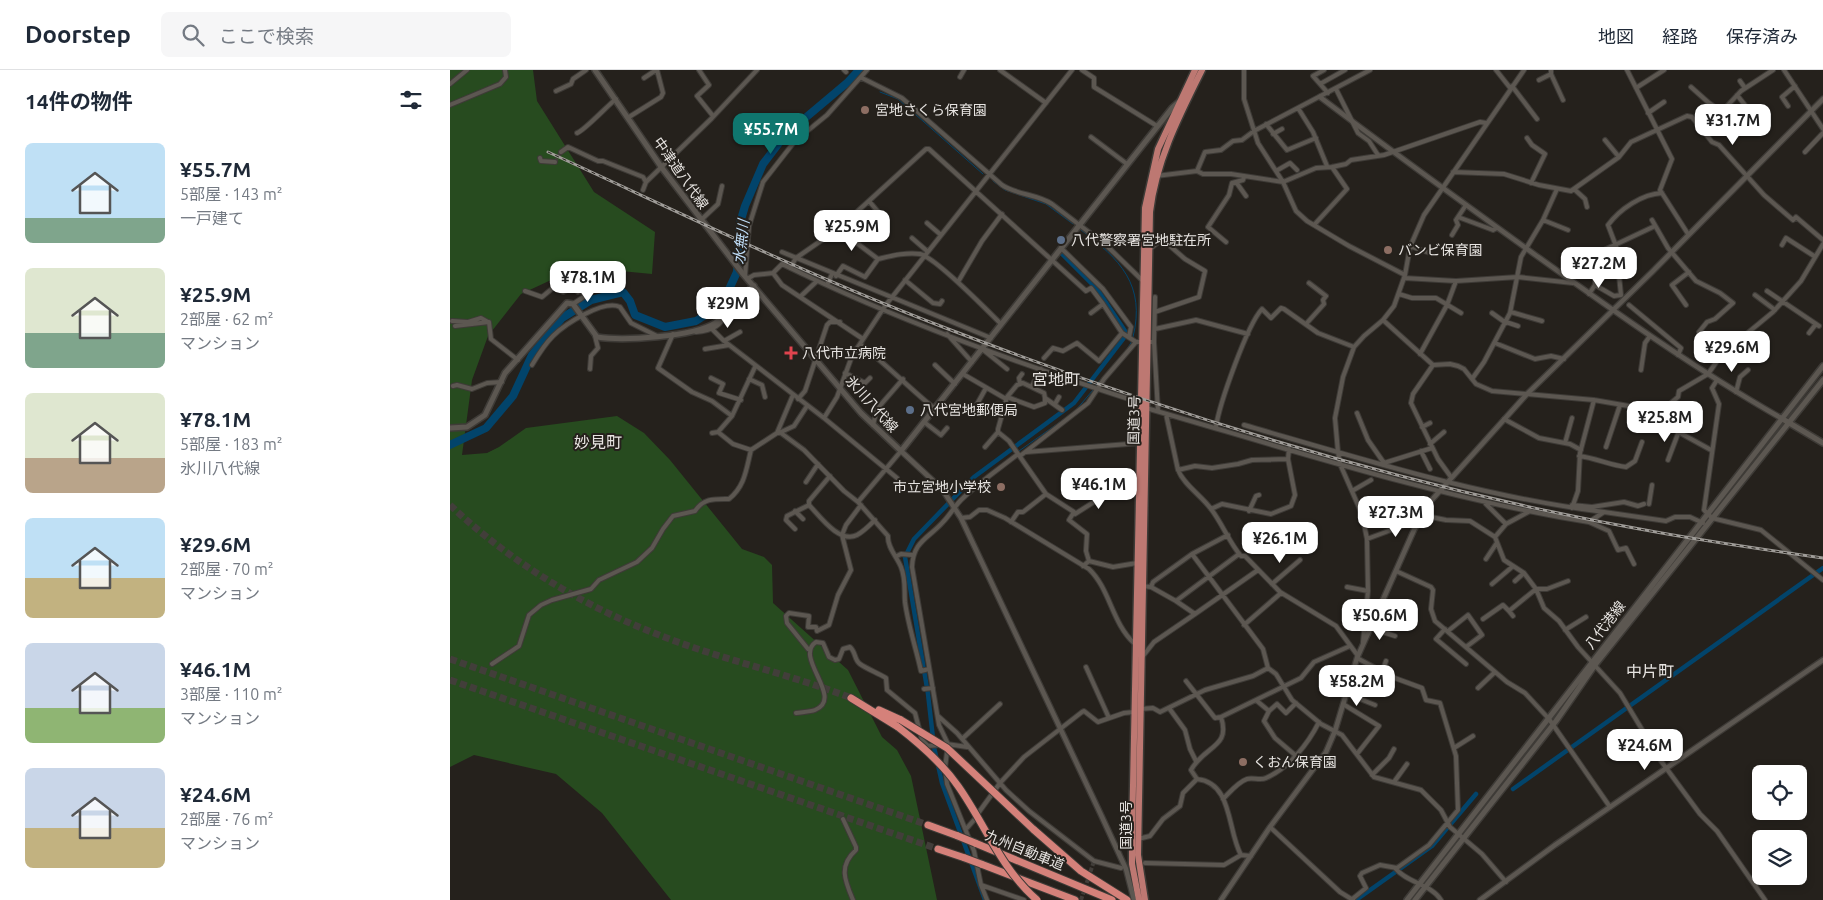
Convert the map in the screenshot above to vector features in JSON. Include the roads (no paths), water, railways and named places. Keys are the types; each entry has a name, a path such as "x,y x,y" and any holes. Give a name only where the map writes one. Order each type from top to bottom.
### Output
{"highway":[{"name":"国道3号","path":"1183,102 1195,70"},
{"name":"国道3号","path":"1139,900 1132,864 1142,586 1144,406 1135,338 1142,280 1145,208 1158,148 1172,116 1183,102 1202,70"},
{"name":"国道3号","path":"1135,338 1148,251 1150,212 1156,176 1172,116"},
{"name":"国道3号","path":"1144,406 1134,643 1137,711 1138,840 1144,900"},
{"path":"1037,900 1018,882 1002,859 970,804 944,768 899,724 852,698 947,748 1033,829 1081,871 1127,900"},
{"name":"九州自動車道","path":"928,825 1112,900"},
{"name":"九州自動車道","path":"938,849 1074,900"}],"main road":[{"name":"中津道八代線","path":"596,70 662,168 754,286"},
{"name":"氷川八代線","path":"754,286 873,425 901,451 1127,164 1158,126 1172,116"},
{"path":"450,428 467,428 481,419 489,408 506,373 564,305 573,305 595,336 600,338 659,337 693,332 711,326 754,286"},
{"name":"八代港線","path":"1415,900 1549,719 1706,514 1823,366"},
{"name":"八代港線","path":"1406,900 1553,724 1593,663 1708,524 1823,380"},
{"path":"1781,418 1823,443"}],"street":[{"path":"450,84 467,70"},
{"path":"450,105 500,84 506,77 505,70"},
{"path":"556,91 571,84 572,79 586,70"},
{"path":"629,117 661,97 663,93 656,70 644,78"},
{"path":"699,70 709,85 697,96 713,116"},
{"path":"644,190 646,182 662,168 756,70"},
{"path":"867,70 862,78 852,86 827,115 795,141 763,182 753,210 748,233 745,276 774,273 782,264 817,281 983,348 1166,414 1340,464 1439,490 1530,511 1589,522 1609,531 1618,550 1626,548 1634,564"},
{"path":"960,76 963,70"},
{"path":"1000,70 1046,104"},
{"path":"824,418 860,344 884,309 927,251 990,176 1072,70"},
{"path":"1082,70 1094,78 1094,87 1158,126"},
{"path":"1244,70 1244,99 1258,143 1284,182 1296,211 1314,225 1404,276 1456,281 1518,277 1575,283"},
{"path":"1309,70 1328,93"},
{"path":"1313,76 1324,70"},
{"path":"1320,84 1344,70"},
{"path":"1356,70 1360,75"},
{"path":"1197,171 1205,152 1222,150 1233,141 1242,140 1266,124 1370,70"},
{"path":"1496,70 1537,119"},
{"path":"1362,647 1368,591 1368,539 1366,525 1355,489 1340,464 1338,452 1335,418 1343,377 1354,348 1364,336 1383,320 1394,306 1400,294 1410,246 1424,215 1524,70"},
{"path":"1627,70 1672,160 1660,190 1688,234"},
{"path":"1636,88 1664,70"},
{"path":"1703,132 1737,95 1773,70"},
{"path":"1784,70 1823,129"},
{"path":"1540,80 1552,72 1563,100"},
{"path":"862,78 902,98 990,176 1008,188 1043,198 1107,246 1142,280"},
{"path":"1740,81 1745,88"},
{"path":"1788,106 1782,97 1795,86"},
{"path":"1691,87 1708,103 1722,112"},
{"path":"1336,89 1358,132 1369,141 1378,156"},
{"path":"1737,95 1763,128"},
{"path":"1320,97 1392,152 1612,311 1717,380 1781,418"},
{"path":"577,133 583,131 599,112 616,99"},
{"path":"1221,900 1270,827 1326,752 1335,731 1358,657 1370,628 1420,518 1439,490 1526,394 1612,311 1823,99"},
{"path":"1648,113 1664,102"},
{"path":"1298,108 1316,138 1327,166"},
{"path":"1453,172 1504,174 1530,183 1571,191 1619,157 1631,142 1687,116 1692,117 1703,132 1747,175 1764,195 1793,220 1796,218 1823,240"},
{"path":"1156,176 1197,171 1202,174 1231,174 1284,182 1316,168 1332,167 1346,164 1352,160 1378,156 1480,122 1486,123"},
{"path":"1266,124 1287,150 1316,138"},
{"path":"1273,134 1282,129"},
{"path":"1805,152 1823,133"},
{"path":"1091,137 1127,164"},
{"path":"1527,138 1532,145 1545,154 1530,183"},
{"path":"1605,140 1619,157"},
{"path":"561,152 568,148 643,177 646,182"},
{"path":"790,268 796,258 838,230 926,149 929,149 1086,290 1091,288 1103,304 1135,338"},
{"path":"540,158 541,161 555,162"},
{"path":"1276,171 1290,163 1297,170"},
{"path":"1314,225 1346,189 1332,167"},
{"path":"1226,242 1208,227 1229,196 1232,183 1243,180 1244,177"},
{"path":"1236,182 1246,196"},
{"path":"701,220 718,204 722,186"},
{"path":"1472,379 1495,343 1511,312 1521,257 1543,220 1557,188"},
{"path":"1574,189 1585,199 1587,207"},
{"path":"1595,285 1614,296 1621,296 1616,246 1608,228 1610,222 1649,194 1662,193"},
{"path":"869,202 880,213"},
{"path":"1452,235 1458,225 1456,220 1466,205"},
{"path":"858,212 868,223"},
{"path":"958,282 982,241 1002,214"},
{"path":"1458,217 1493,230 1497,228"},
{"path":"1543,220 1568,230"},
{"path":"1652,220 1672,251 1696,281 1720,293 1733,303 1715,319 1706,322 1699,332"},
{"path":"927,223 941,235"},
{"path":"1589,294 1595,285 1596,256 1602,251 1655,226"},
{"path":"838,230 878,259"},
{"path":"912,238 927,251"},
{"path":"1782,245 1786,238 1814,256"},
{"path":"1148,251 1162,239 1185,259 1206,271 1200,297 1155,312"},
{"path":"1383,320 1433,365 1450,364 1458,366 1476,384 1492,392 1594,400 1646,409 1666,407 1678,397 1679,391 1683,387 1708,374 1722,354 1752,332 1775,310 1781,300 1800,281 1823,244"},
{"path":"1410,246 1430,253"},
{"path":"1061,248 1103,289 1131,327 1158,411"},
{"path":"782,252 991,338"},
{"path":"827,285 843,266 865,277 878,259 907,254 924,256 958,282 1001,324"},
{"path":"1686,305 1672,285 1689,272"},
{"path":"774,273 782,285 863,339"},
{"path":"905,280 933,303 940,304 942,302"},
{"path":"801,296 817,281"},
{"path":"1420,354 1447,305 1456,281"},
{"path":"1306,324 1324,304 1322,300 1326,296 1309,282"},
{"path":"525,291 542,296 554,287 562,292 574,286 578,292 581,290 585,296 573,305"},
{"path":"1767,291 1818,325 1809,333"},
{"path":"1400,294 1412,298 1436,298 1461,313"},
{"path":"1755,295 1775,310"},
{"path":"1155,297 1155,329"},
{"path":"1091,313 1103,304"},
{"path":"532,365 553,336 581,316 598,308 617,306 631,323 659,337"},
{"path":"1629,306 1681,348 1678,355"},
{"path":"1216,427 1225,394 1248,334 1262,309 1271,318 1281,308 1284,309 1318,333 1354,348"},
{"path":"1511,312 1542,320"},
{"path":"1492,313 1506,322 1518,326"},
{"path":"693,332 712,329 723,321 724,315"},
{"path":"452,321 468,322 481,318 488,322"},
{"path":"1044,358 1053,348 1063,351 1077,344 1099,361 1135,338 1155,329 1196,320 1248,334"},
{"path":"488,322 491,339 494,344 518,360"},
{"path":"455,326 488,322"},
{"path":"798,399 805,391 827,325 830,322 840,322"},
{"path":"1643,331 1651,323"},
{"path":"712,329 755,366 824,418 897,478"},
{"path":"724,341 740,332"},
{"path":"945,333 972,362"},
{"path":"674,334 658,368 692,392 712,401 732,416"},
{"path":"590,369 591,356 598,348 595,336"},
{"path":"1641,370 1645,343 1650,336"},
{"path":"987,900 981,885 974,850 967,828 947,784 948,780 945,773 948,744 939,725 912,567 912,555 917,547 942,524 955,506 971,490 1080,411 1092,387 1135,338"},
{"path":"1495,343 1535,359 1556,356 1564,358"},
{"path":"860,344 903,379 915,393 935,409"},
{"path":"705,349 729,345"},
{"path":"983,348 1007,369"},
{"path":"935,365 955,384"},
{"path":"1433,365 1413,394 1411,402 1431,446 1449,479"},
{"path":"712,433 718,432 732,416 755,366"},
{"path":"1032,386 1041,369"},
{"path":"1736,392 1740,377 1748,370"},
{"path":"845,373 865,383 870,378"},
{"path":"963,374 1007,398 1034,406 1045,403 1044,393 1032,386 1016,385 1007,398 998,432 985,447"},
{"path":"1020,384 1019,378 1022,374"},
{"path":"711,378 723,384 719,393 741,400"},
{"path":"749,379 762,385 765,397"},
{"path":"873,425 877,410 903,379"},
{"path":"1717,380 1712,388 1719,404 1711,450 1704,510 1706,514 1712,518 1762,530 1821,579"},
{"path":"453,386 457,385 472,389 487,383 502,382"},
{"path":"976,406 986,388"},
{"path":"779,433 793,395"},
{"path":"1055,404 1059,396"},
{"path":"1045,398 1062,410"},
{"path":"1572,506 1578,491 1579,456 1594,400"},
{"path":"1606,447 1620,405"},
{"path":"492,664 520,646 529,614 541,605 591,589 600,580 637,562 652,548 663,528 673,516 696,511 701,502 709,499 729,499 744,481 751,450 794,426 807,406"},
{"path":"1666,407 1679,431 1692,441 1711,450"},
{"path":"1357,413 1368,440 1384,463 1431,446 1444,432"},
{"path":"1166,414 1178,470 1182,479 1190,484 1212,509 1239,554 1281,593 1336,626 1358,657 1382,672 1422,688 1426,700 1440,703 1454,748 1458,810 1429,845 1395,868"},
{"path":"1565,443 1572,418"},
{"path":"1504,419 1539,438 1565,443 1581,450"},
{"path":"924,422 942,435 947,428"},
{"path":"1422,427 1430,423"},
{"path":"1244,425 1338,452 1572,506 1666,521 1676,517 1690,517 1708,524"},
{"path":"1668,460 1679,431"},
{"path":"718,432 732,444 751,450"},
{"path":"998,432 1014,447 1046,494 1074,514"},
{"path":"779,433 804,450 860,504 888,536 888,545 897,556 903,574 905,602 921,670 929,669"},
{"path":"1579,456 1598,458 1613,465 1626,467 1635,462 1642,442"},
{"path":"1025,452 1141,443"},
{"path":"1212,509 1222,504 1271,514 1291,506 1295,495 1288,459 1289,449"},
{"path":"796,713 816,710 822,704 825,694 808,654 808,649 787,623 786,616 789,613 799,613 809,616 808,627 816,627 817,631 830,625 838,595 851,570 842,535 846,525 884,468 901,451 934,481 955,506 1126,870 1134,900"},
{"path":"1421,451 1430,469"},
{"path":"1178,470 1194,466 1212,468 1252,460 1288,459"},
{"path":"806,482 818,464"},
{"path":"809,505 809,501 830,476"},
{"path":"1355,489 1371,480"},
{"path":"1572,506 1592,507 1624,502 1638,506 1647,504 1652,485"},
{"path":"1089,561 1086,547 1087,534 1069,520 1074,514 1097,500 1108,486 1123,495"},
{"path":"1011,522 1018,512 1022,512 1046,494"},
{"path":"1249,511 1256,496 1259,495"},
{"path":"1484,501 1506,524"},
{"path":"795,528 786,520 787,516 809,505"},
{"path":"809,505 829,526 842,535 852,537 858,535 875,520"},
{"path":"961,518 970,517 979,510 987,510 1011,522 1083,566 1098,578 1113,611 1134,643"},
{"path":"795,511 803,519"},
{"path":"1530,511 1506,524 1495,537 1496,544 1504,560 1512,567 1524,573 1536,589 1544,608 1612,682 1667,767 1765,900"},
{"path":"1589,522 1604,512"},
{"path":"1368,539 1420,518 1470,521 1495,537"},
{"path":"1151,587 1153,582 1192,554 1228,535"},
{"path":"1486,559 1496,544"},
{"path":"897,556 902,554 912,555"},
{"path":"1192,554 1263,650 1268,668 1276,674 1296,704 1319,722 1342,735 1372,775 1382,781 1394,782 1421,790 1441,810 1448,824 1482,854 1506,882"},
{"path":"1176,601 1239,554"},
{"path":"1272,584 1300,560"},
{"path":"1089,561 1113,567 1137,563"},
{"path":"1083,566 1089,561"},
{"path":"1492,584 1512,567"},
{"path":"1140,661 1154,642 1258,570"},
{"path":"1396,571 1431,587 1433,590 1431,600 1433,618 1507,682 1525,693 1553,724 1610,807"},
{"path":"1515,581 1524,573"},
{"path":"1509,611 1536,589 1548,589 1568,580"},
{"path":"1142,586 1151,587 1195,614"},
{"path":"1347,587 1368,591"},
{"path":"1244,625 1281,593"},
{"path":"1483,619 1503,605 1513,616"},
{"path":"1466,647 1482,635 1468,616 1436,639 1466,664"},
{"path":"1565,630 1586,617"},
{"path":"1370,628 1395,636"},
{"path":"808,649 816,642 822,643 829,657 839,660 843,649 850,647 853,649 861,665 886,678 887,690 914,713 922,740 928,746 948,744 967,747"},
{"path":"1186,681 1215,718 1221,717 1301,678 1314,662 1350,646"},
{"path":"1480,900 1667,767 1823,660"},
{"path":"1382,672 1386,661"},
{"path":"1086,667 1109,718"},
{"path":"979,812 1000,783 1024,757 1084,711 1098,722 1153,708 1160,712 1196,694 1253,676 1268,668"},
{"path":"1478,688 1495,672"},
{"path":"924,689 933,688"},
{"path":"1345,694 1375,705"},
{"path":"1257,701 1268,711"},
{"path":"962,739 1000,704"},
{"path":"1295,755 1275,738 1264,718 1268,711 1277,704 1286,714 1296,704"},
{"path":"1342,704 1379,726 1357,754"},
{"path":"1169,708 1185,730 1190,749 1196,761"},
{"path":"938,716 962,739 1000,783 1029,811 1094,861 1121,868"},
{"path":"1221,717 1226,730 1224,737 1196,761 1192,770 1197,779 1211,782 1223,799 1235,845 1240,855"},
{"path":"1223,799 1237,785 1248,778 1267,778 1283,768 1310,740 1319,722"},
{"path":"1454,748 1473,736"},
{"path":"1372,775 1389,758 1394,750"},
{"path":"1394,782 1407,764"},
{"path":"1138,840 1150,836 1163,819 1180,806 1182,793 1197,779"},
{"path":"843,819 856,847 856,850 846,861 843,873 853,900"},
{"path":"967,828 974,820"},
{"path":"1270,827 1340,892 1352,900 1366,888 1360,876 1362,872 1380,865 1395,868 1401,876 1436,893 1441,900"},
{"path":"1145,863 1224,865 1240,855 1251,856"},
{"path":"981,885 1024,900"}],"waterway":[{"name":"水無川","path":"450,445 486,428 513,396 532,355 562,318 591,300 623,292 630,301 635,315 665,327 696,321 718,307 725,298 737,272 740,223 745,206 763,164 785,135 848,82 859,70"},
{"path":"880,92 898,99 983,174"},
{"path":"993,181 1005,190 1046,204 1073,224"},
{"path":"1081,230 1118,263 1133,288 1136,302 1133,337"},
{"path":"985,900 942,783 934,747 928,694 905,557 914,539 974,477 1074,403 1127,334 1097,289 1061,253"},
{"path":"1126,351 1132,341"},
{"path":"1095,386 1124,354"},
{"path":"1076,410 1093,390"},
{"path":"1019,451 1067,417"},
{"path":"1513,789 1823,568"},
{"path":"1356,900 1432,846 1476,794"}],"tunnel":[{"path":"555,162 561,152"},
{"path":"450,505 472,525 520,562 572,594 626,621 678,642 851,698"},
{"path":"450,659 928,825"},
{"path":"450,680 938,849"},
{"path":"1081,900 1094,861"},
{"path":"1123,867 1145,863"}],"railway":[{"path":"548,152 843,287 1030,360 1206,420 1384,472 1474,494 1656,532 1823,558"}],"place":[{"name":"宮地さくら保育園","path":"865,110"},
{"name":"八代警察署宮地駐在所","path":"1061,240"},
{"name":"バンビ保育園","path":"1388,250"},
{"name":"八代市立病院","path":"791,353"},
{"name":"八代宮地郵便局","path":"910,410"},
{"name":"市立宮地小学校","path":"1001,487"},
{"name":"くおん保育園","path":"1243,762"}],"district":[{"name":"宮地町","path":"1056,379"},
{"name":"妙見町","path":"598,442"},
{"name":"中片町","path":"1650,671"}]}
